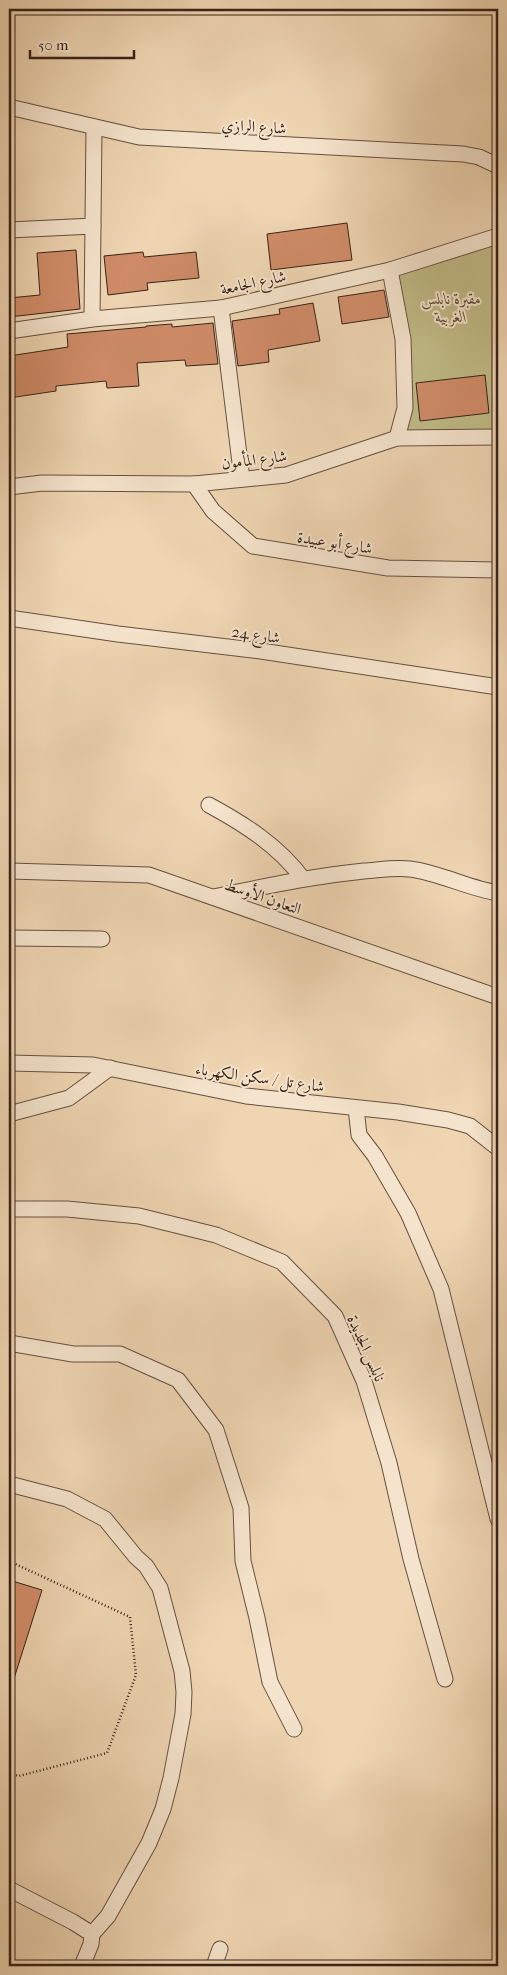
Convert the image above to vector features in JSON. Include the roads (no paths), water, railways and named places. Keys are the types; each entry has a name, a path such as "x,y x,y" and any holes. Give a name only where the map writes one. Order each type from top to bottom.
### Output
{"street":[{"name":"شارع الرازي","path":"9,107 139,137 469,154 489,160 498,166"},
{"path":"92,319 94,127"},
{"path":"9,230 93,226"},
{"name":"شارع الجامعة","path":"9,331 92,319 221,308 390,270 498,236"},
{"path":"390,270 403,339 405,408 397,438"},
{"path":"221,308 242,479"},
{"name":"شارع المأمون","path":"9,487 42,483 194,484 286,475 397,438 498,437"},
{"name":"شارع أبو عبيدة","path":"194,484 213,511 253,546 388,568 498,570"},
{"name":"شارع 24","path":"9,618 261,652 498,687"},
{"path":"209,805 239,821 263,839 291,862 303,879"},
{"path":"212,897 346,872 408,869 498,893"},
{"name":"التعاون الأوسط","path":"9,871 149,875 498,997"},
{"path":"9,938 102,939"},
{"name":"شارع تل / سكن الكهرباء","path":"9,1063 66,1063 110,1068 220,1092 407,1113 456,1121 475,1130 498,1148"},
{"path":"9,1114 70,1098 110,1068"},
{"path":"356,1108 359,1135 375,1156 408,1212 441,1289 498,1519"},
{"name":"نابلس الجديدة","path":"9,1209 67,1209 139,1216 216,1235 282,1262 335,1316 364,1381 389,1463 411,1559 445,1680"},
{"path":"9,1343 73,1354 120,1354 178,1380 216,1430 241,1508 243,1561 258,1618 270,1682 294,1729"},
{"path":"9,1484 67,1499 106,1519 136,1557 146,1566 160,1588 182,1671 184,1692 183,1714 163,1810 149,1843 108,1916 92,1934 91,1944 82,1966"},
{"path":"9,1889 92,1934"},
{"path":"214,1966 220,1949"}],"park label":[{"name":"مقبرة نابلس الغربية","path":"451,307"}]}
